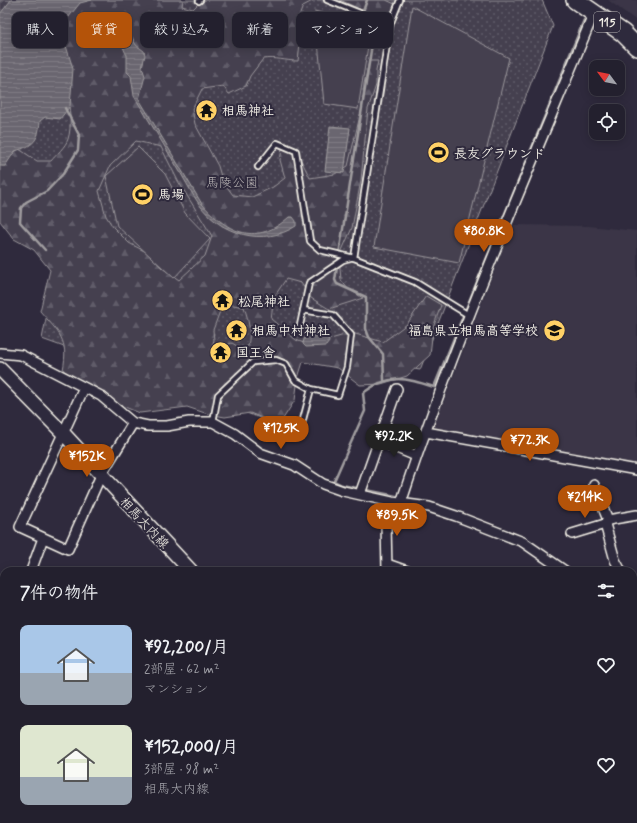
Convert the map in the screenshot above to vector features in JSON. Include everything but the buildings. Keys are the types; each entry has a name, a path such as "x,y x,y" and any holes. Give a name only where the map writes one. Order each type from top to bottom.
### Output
{"highway":[{"name":"115","path":"575,0 623,33 637,47"}],"main road":[{"name":"相馬大内線","path":"0,369 63,433 187,567"}],"street":[{"path":"387,567 386,523 397,502 426,432 470,316 594,13"},
{"path":"0,353 21,355 100,396 133,423 148,426 167,426 190,422 213,422 235,434 260,453 294,465 323,484 343,491 429,507 503,533 523,542 559,567"},
{"path":"84,388 20,527 68,549 101,475 133,423"},
{"path":"360,494 380,441 396,389"},
{"path":"426,432 637,470"},
{"path":"380,441 416,456"},
{"path":"594,485 606,522 615,560 619,567"},
{"path":"572,534 606,522 637,515"},
{"path":"32,567 43,538"}],"lane":[{"path":"327,0 357,12"},
{"path":"393,18 400,0"},
{"path":"354,258 386,48"},
{"path":"258,167 276,143 296,151 310,241 320,250 354,258 415,282 470,316"},
{"path":"300,330 309,283 342,260 354,258"},
{"path":"213,422 218,395 253,362 276,360 286,364 295,380 311,389 338,396 347,367 351,335 333,315 304,310"},
{"path":"300,431 311,389"}],"shaded area":[{"path":"11,0 92,0 80,3 68,18 68,12 12,12 12,48 67,48 73,69 70,106 60,119 45,117 40,121 38,134 34,142 27,147 15,151 5,166 0,166 0,14"},
{"path":"608,0 637,0 637,21"},
{"path":"132,37 136,45 144,51 145,55 142,67 145,76 139,99 202,204 222,223 244,233 255,234 266,231 277,226 289,217 293,217 296,221 296,226 284,232 270,236 257,236 230,230 208,215 199,204 134,96 131,76 127,72 127,55 123,48 132,48"},
{"path":"330,126 350,128 344,173 325,171"},
{"name":"福島県立相馬高等学校","path":"512,225 588,226 637,231 637,464 433,429"},
{"path":"322,335 328,338 329,342 326,346 306,347 303,344 304,339 307,336"}],"green space":[{"name":"馬陵公園","path":"0,0 542,0 553,26 420,370 298,351 274,423 42,339 61,242 0,199"},
{"path":"78,0 183,0 182,6 193,9 202,0 314,0 303,6 301,12 296,12 296,48 299,48 298,61 272,58 263,59 250,76 246,86 229,94 223,86 202,89 192,109 195,124 218,166 222,180 233,195 252,197 273,187 285,178 280,160 282,149 297,152 310,178 335,174 348,166 362,107 364,84 369,61 378,61 376,85 368,109 361,180 352,228 339,257 341,280 348,289 363,298 329,309 311,298 301,283 286,279 274,297 271,319 296,340 309,345 352,333 383,342 407,324 426,296 441,305 433,328 430,355 407,376 381,384 360,385 338,368 303,362 298,378 295,400 281,422 269,421 250,413 225,417 208,414 187,407 140,413 122,406 63,370 65,351 61,337 40,311 50,270 34,250 14,239 0,221 0,162 19,149 37,161 51,161 67,142 70,129 70,117 69,104 56,48 68,48 68,17","holes":["136,141 161,147 178,181 212,236 205,256 179,280 162,268 148,253 129,243 113,227 106,216 99,191 110,166","223,303 244,307 249,331 248,346 242,349 232,343 211,350 214,340 213,330"]},
{"path":"340,0 386,0 397,5 391,12 366,12"},
{"name":"長友グラウンド","path":"412,6 509,58 459,263 374,247"},
{"path":"319,48 368,48 358,109 324,104"},
{"name":"馬場","path":"138,147 165,174 185,213 210,239 174,278 117,226 106,176"}],"waterway":[{"path":"367,0 360,20 375,25 335,280 337,284 366,297 366,329 369,337 383,354 384,380"},
{"path":"396,496 342,485 334,481 365,411 363,393 381,382 397,379 414,381 434,387 584,20"},
{"path":"45,250 20,222 21,208 26,202 47,191 63,174 78,150 79,135 65,108"}],"place":[{"name":"相馬神社","path":"207,110"},
{"name":"長友グラウンド","path":"438,153"},
{"name":"馬場","path":"143,194"},
{"name":"松尾神社","path":"223,301"},
{"name":"相馬中村神社","path":"236,330"},
{"name":"福島県立相馬高等学校","path":"554,330"},
{"name":"国王舎","path":"220,352"}]}
